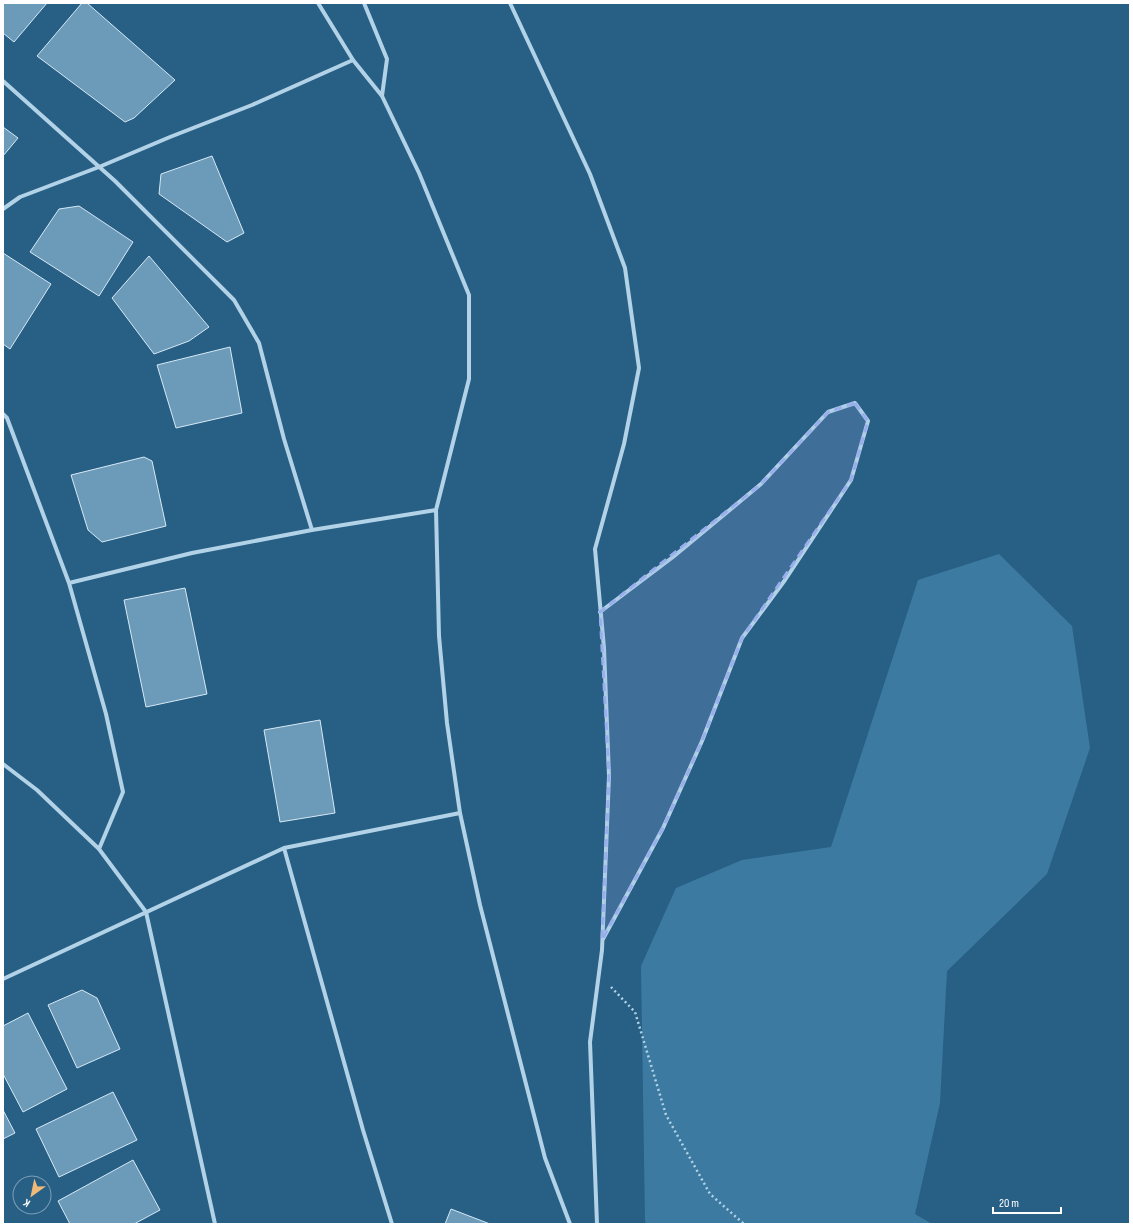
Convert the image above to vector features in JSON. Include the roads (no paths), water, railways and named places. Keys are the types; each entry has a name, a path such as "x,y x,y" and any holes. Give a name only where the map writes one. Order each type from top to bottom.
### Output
{"street":[{"path":"318,3 354,60 382,96 419,173 469,295 469,378 436,510 439,636 447,723 460,813 480,905 545,1158 570,1224"},
{"path":"364,3 387,59 382,96"},
{"path":"510,3 590,174 625,268 639,368 624,444 595,549 604,648 609,776 602,940 590,1042 597,1224"},
{"path":"3,209 20,197 100,167 170,137 252,105 354,60"},
{"path":"3,81 100,167 234,300 258,343 284,440 312,530"},
{"path":"600,612 673,557 761,484 828,412 855,403 868,421 851,480 785,580 742,638 702,741 663,828 602,940"},
{"path":"3,414 7,418 69,583 106,714 123,792 99,849"},
{"path":"69,583 192,553 312,530 436,510"},
{"path":"3,764 37,790 99,849 146,912 215,1224"},
{"path":"3,979 284,848 460,813"},
{"path":"284,848 363,1130 392,1224"}]}
